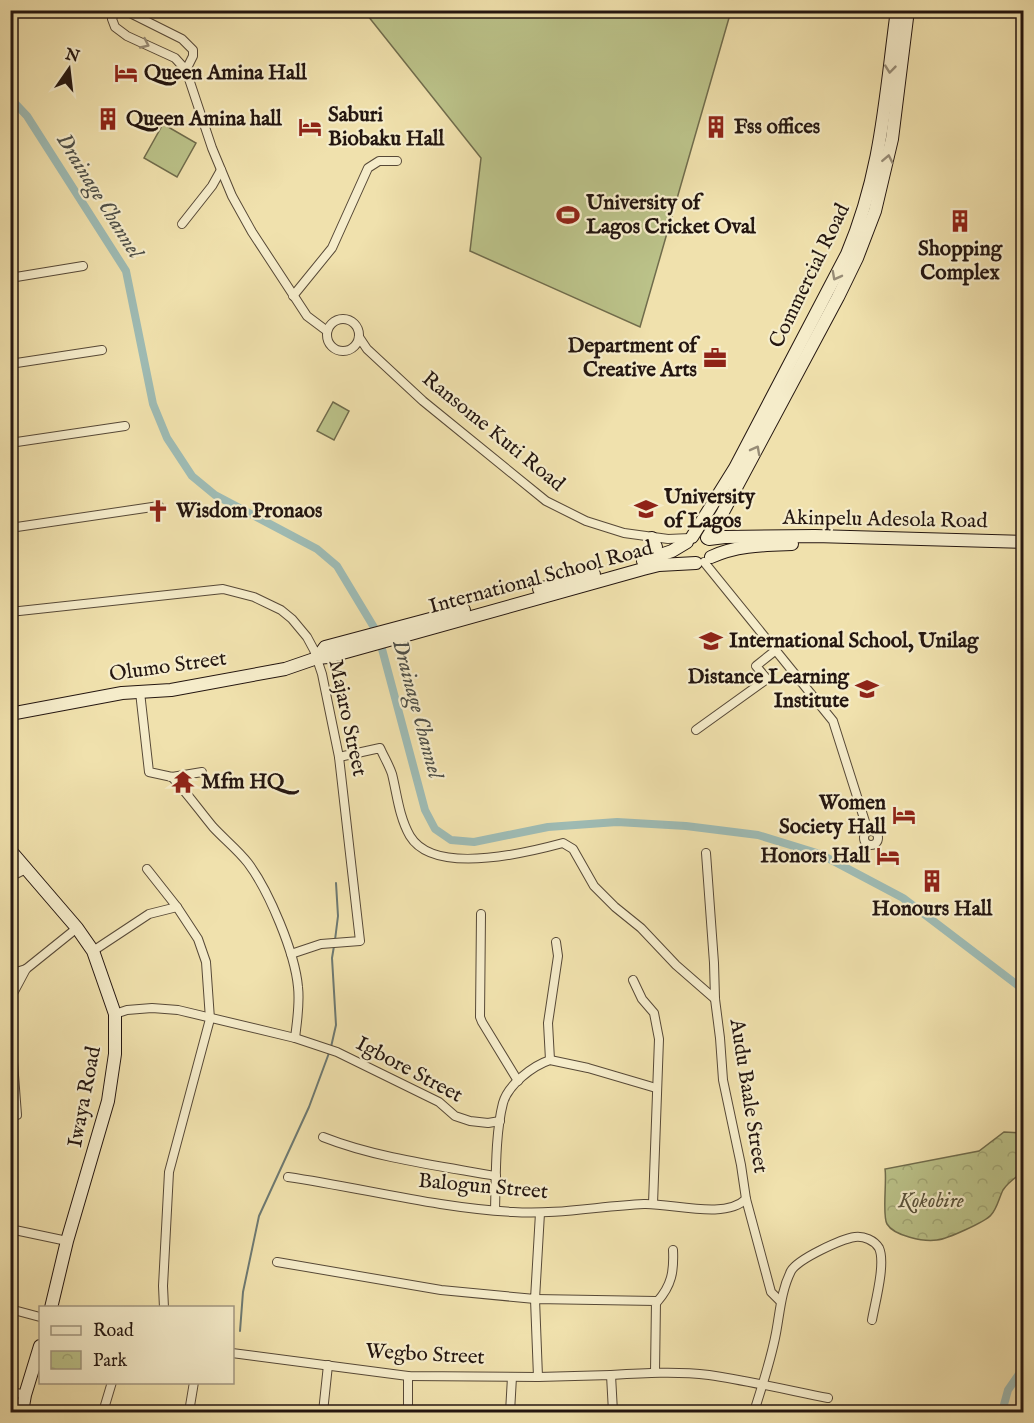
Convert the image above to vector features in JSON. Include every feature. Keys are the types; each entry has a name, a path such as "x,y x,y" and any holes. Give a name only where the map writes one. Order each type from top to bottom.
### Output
{"street":[{"name":"Commercial Road","path":"689,539 735,468 857,231 873,182 883,132 897,10"},
{"name":"Commercial Road","path":"708,538 838,297 867,233 888,164 908,10"},
{"path":"186,70 193,56 193,50 182,39 126,11 113,12 112,19 118,30 175,58 186,70 199,115 221,170 252,232 307,316 327,331"},
{"path":"293,296 332,248 368,168 379,161 397,161"},
{"path":"182,224 212,186 221,170"},
{"path":"10,278 83,266"},
{"path":"337,320 349,320 358,329 359,338 350,350 339,351 329,342 327,331 337,320"},
{"name":"Ransome Kuti Road","path":"359,338 367,349 423,401 546,501 586,521 624,532 652,538 689,539"},
{"path":"10,364 102,350"},
{"path":"10,443 125,426"},
{"path":"10,528 159,506"},
{"path":"704,561 713,551 708,538 702,535 689,539 686,555 704,561 833,721 868,831"},
{"name":"Akinpelu Adesola Road","path":"708,538 814,536 1023,542"},
{"path":"652,538 656,547 654,558"},
{"name":"International School Road","path":"387,636 654,558 689,539"},
{"name":"Akinpelu Adesola Road","path":"704,561 740,548 797,544 1023,549"},
{"name":"International School Road","path":"323,654 659,565 704,561"},
{"name":"Majaro Street","path":"10,612 186,594 202,590 233,590 281,610 323,654 322,674 339,757 360,941 328,943 291,954"},
{"path":"696,730 767,679 756,666 776,650"},
{"name":"Olumo Street","path":"10,714 90,698 171,690 285,669 323,654"},
{"path":"140,692 149,772 172,777 202,772"},
{"path":"339,757 380,748 391,771 401,813 409,834 416,845 435,856 484,858 567,844 573,849 594,886 715,999"},
{"path":"172,777 193,799 212,826 248,862 266,894 291,954 298,990 295,1038"},
{"name":"Iwaya Road","path":"10,850 77,928 93,951 115,1014 116,1054 108,1101 67,1241 51,1306"},
{"name":"Audu Baale Street","path":"706,853 715,999 723,1080 736,1136 746,1199 771,1292 780,1301"},
{"path":"10,877 26,869"},
{"path":"147,869 177,907 198,939 206,962 210,1019 169,1172 164,1306"},
{"path":"93,951 149,914 177,907"},
{"path":"481,914 480,1017 518,1081"},
{"path":"10,974 26,969 77,928"},
{"path":"550,1060 548,1023 558,956 556,942"},
{"path":"10,999 26,969"},
{"path":"633,980 642,999 654,1013 658,1039 653,1204"},
{"name":"Igbore Street","path":"115,1014 127,1010 168,1009 194,1013 210,1019 232,1022 295,1038 337,1052 439,1102 455,1116 470,1121 488,1123 500,1121"},
{"path":"10,1023 14,1116"},
{"path":"495,1210 503,1102 510,1089 518,1081 550,1060 571,1063 656,1088"},
{"path":"323,1137 353,1149 496,1176"},
{"name":"Balogun Street","path":"288,1177 445,1205 540,1213 653,1204 677,1208 725,1208 740,1205 746,1199"},
{"path":"538,1377 535,1299 540,1213"},
{"path":"10,1229 67,1241"},
{"path":"754,1413 764,1384 776,1333 780,1301 792,1268 797,1264 809,1256 849,1239 864,1238 873,1242 878,1247 882,1258 872,1320"},
{"path":"655,1372 657,1302 674,1273 673,1250"},
{"path":"278,1262 441,1290 535,1299 657,1302"},
{"path":"10,1310 39,1317"},
{"path":"22,1413 39,1349"},
{"name":"Wegbo Street","path":"236,1354 408,1376 538,1377 655,1372 707,1375 764,1384 828,1398"},
{"path":"323,1413 328,1365"},
{"path":"612,1374 613,1413"},
{"path":"408,1376 408,1413"},
{"path":"510,1413 512,1377"},
{"path":"103,1413 112,1384"},
{"path":"189,1413 194,1384"},
{"path":"10,1391 25,1395"}],"green space":[{"path":"364,11 731,11 640,327 470,251 481,158"},
{"path":"163,124 196,143 177,177 144,158"},
{"path":"333,402 349,411 334,440 317,431"},
{"name":"Kokobire","path":"1004,1132 1023,1133 1023,1172 1005,1187 991,1215 974,1226 942,1239 931,1240 902,1235 887,1224 885,1169 979,1151"}],"waterway":[{"name":"Drainage Channel","path":"10,98 27,116 126,271 153,404 167,438 192,476 215,495 317,549 337,566 378,634 425,810 435,829 451,840 474,842 548,827 617,822 686,826 758,835 820,854 903,898 1024,990"},
{"path":"335,940 338,916 336,883"},
{"path":"331,1047 336,1025 332,958 334,946"},
{"path":"240,1331 243,1292 259,1216 309,1107 329,1053"},
{"name":"Drainage Channel","path":"1002,1412 1008,1390 1024,1367"}],"place":[{"name":"Queen Amina Hall","path":"126,73"},
{"name":"Queen Amina hall","path":"108,119"},
{"name":"Saburi Biobaku Hall","path":"310,127"},
{"name":"Fss offices","path":"716,127"},
{"name":"University of Lagos Cricket Oval","path":"568,215"},
{"name":"Shopping Complex","path":"960,221"},
{"name":"Department of Creative Arts","path":"715,358"},
{"name":"University of Lagos","path":"646,509"},
{"name":"Wisdom Pronaos","path":"158,511"},
{"name":"International School, Unilag","path":"711,641"},
{"name":"Distance Learning Institute","path":"867,689"},
{"name":"Mfm HQ","path":"183,782"},
{"name":"Women Society Hall","path":"904,815"},
{"name":"Honors Hall","path":"888,856"},
{"name":"Honours Hall","path":"932,881"}]}
